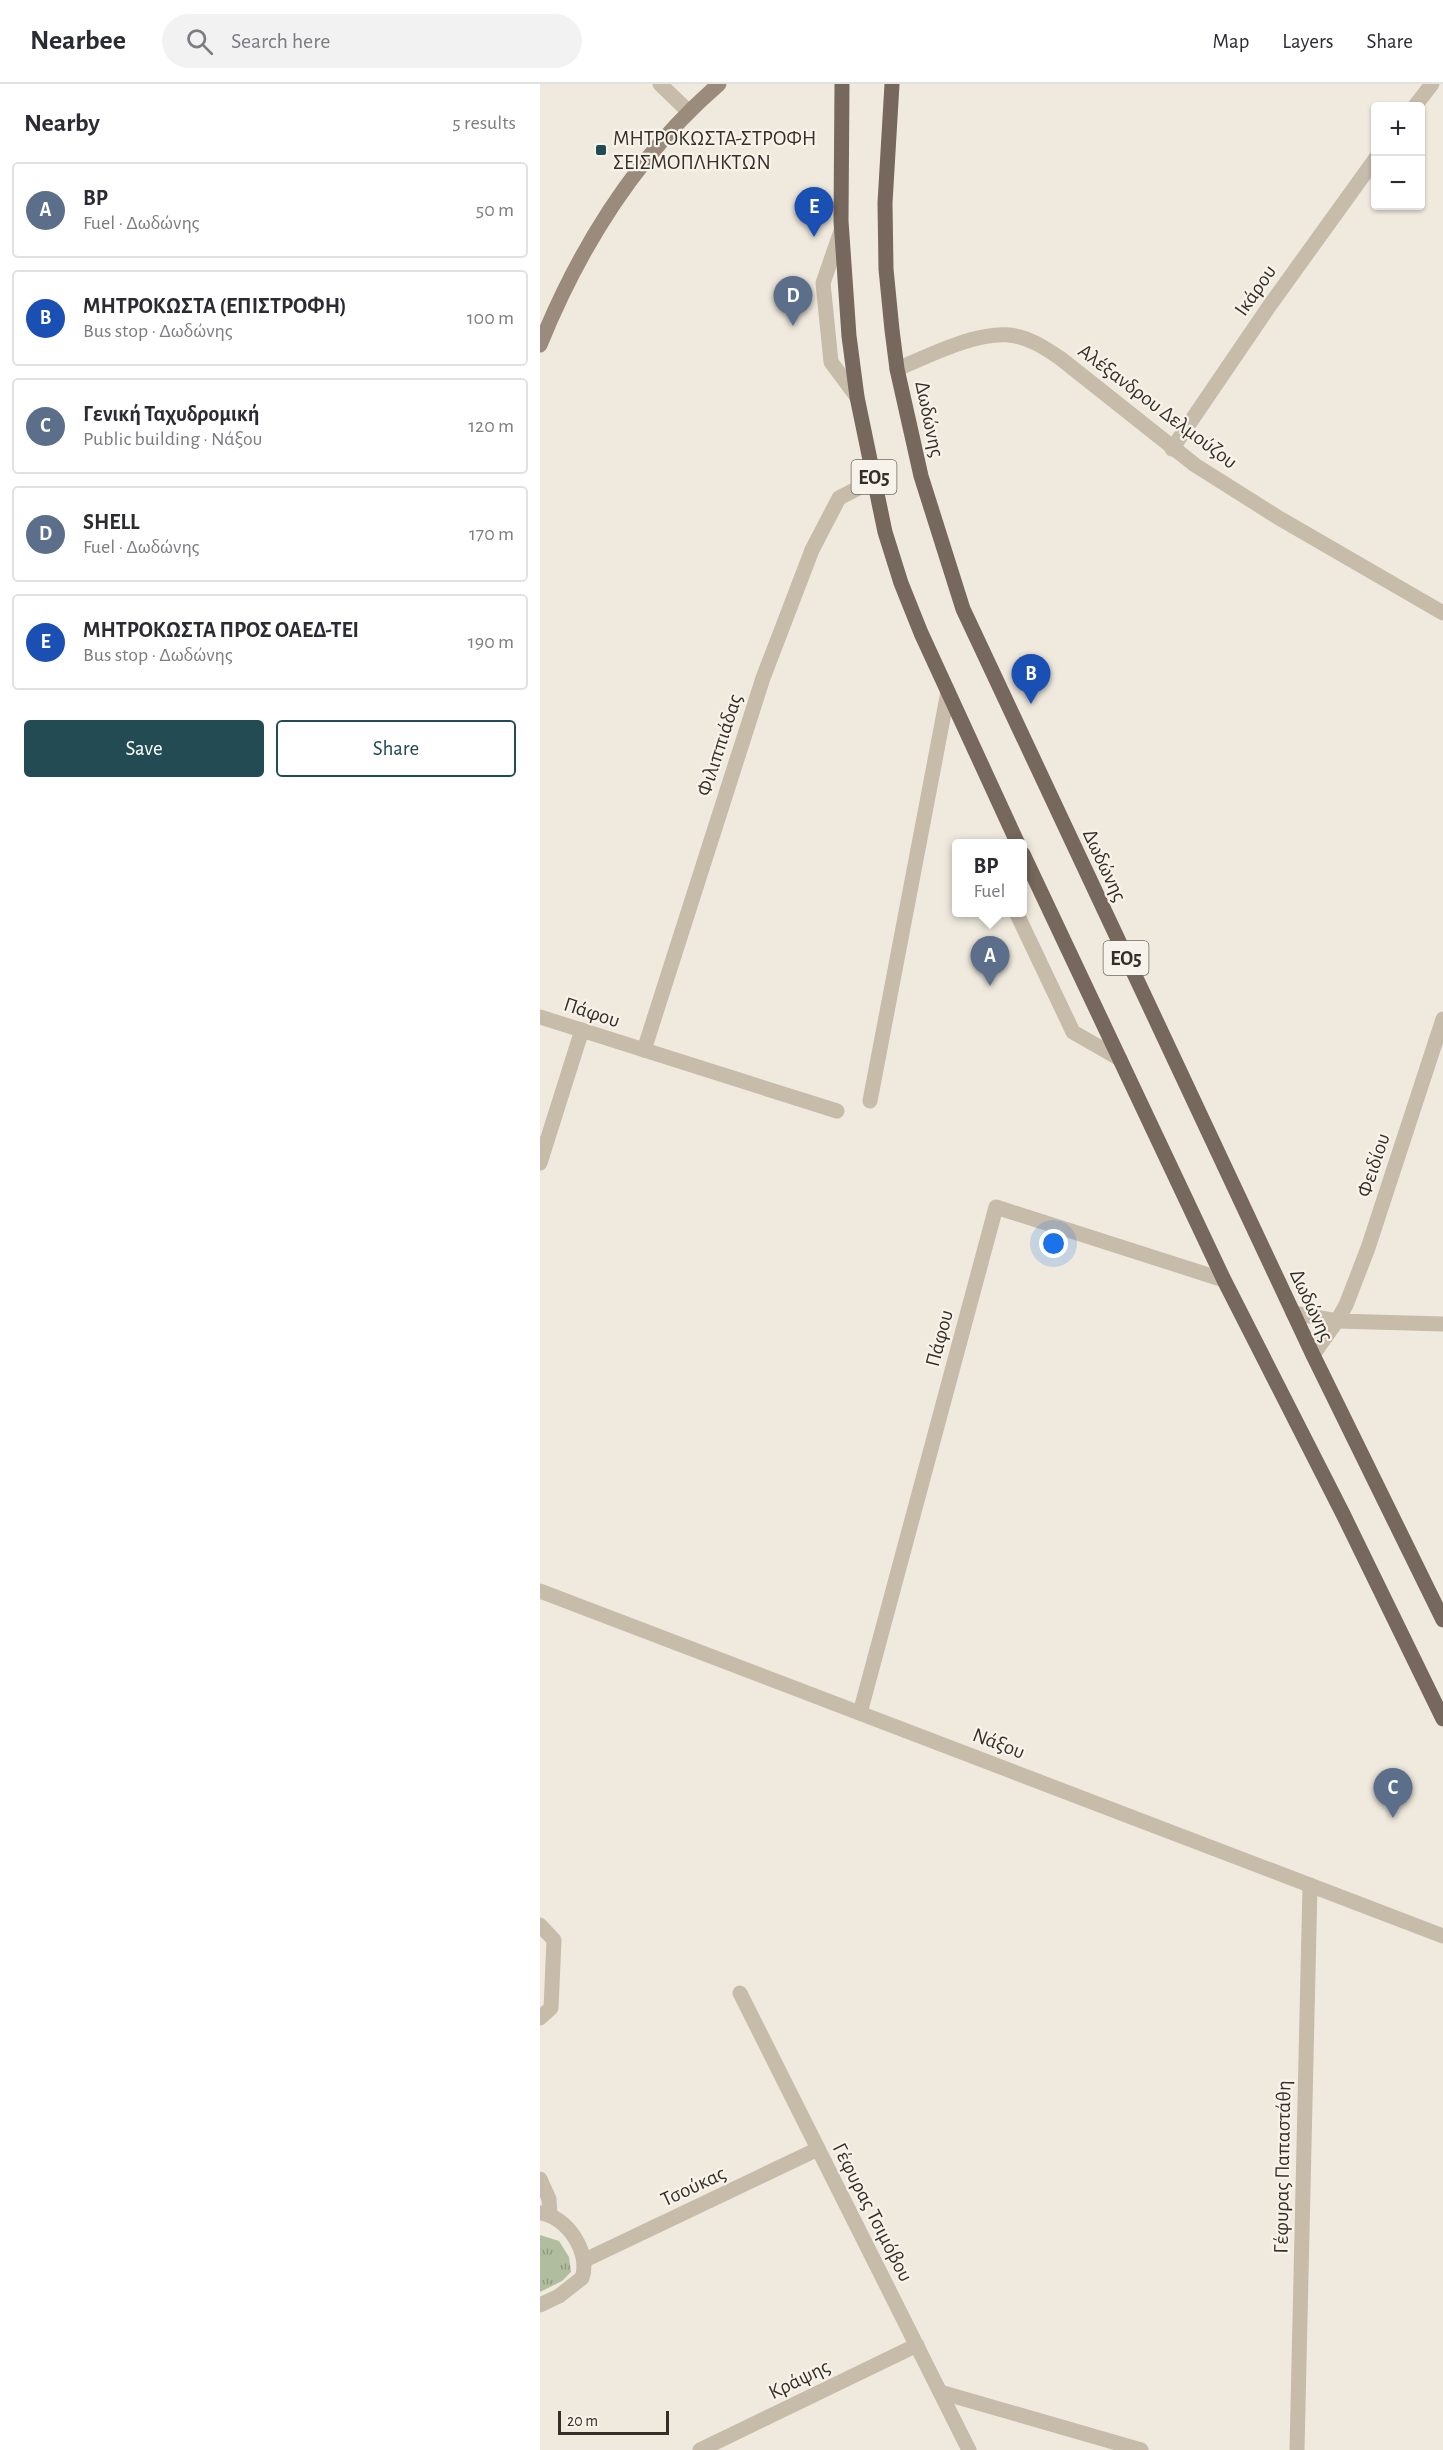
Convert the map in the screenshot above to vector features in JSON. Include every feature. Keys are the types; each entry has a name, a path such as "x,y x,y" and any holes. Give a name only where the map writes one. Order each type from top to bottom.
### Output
{"main road":[{"name":"ΕΟ5","path":"842,84 841,231 849,336 857,397 885,532 901,583 1011,836"},
{"name":"Δωδώνης","path":"892,84 887,157 886,258 897,369 930,509 963,609 1293,1313 1443,1620"},
{"name":"ΕΟ5","path":"1027,862 1224,1280 1343,1514 1443,1719"}],"street":[{"path":"660,84 688,111"},
{"path":"540,345 554,310 603,220 631,180 688,111 719,84"},
{"path":"1417,102 1432,84"},
{"name":"Ικάρου","path":"1172,448 1270,305 1371,165"},
{"path":"841,231 823,283 831,362 857,397"},
{"name":"Αλέξανδρου Δελμούζου","path":"897,369 970,341 992,336 1017,336 1038,344 1060,358 1172,448 1279,518 1443,613"},
{"name":"Φιλιππιάδας","path":"644,1050 763,678 812,550 839,498 874,480"},
{"path":"870,1101 948,692"},
{"path":"1018,917 1073,1032 1120,1059"},
{"name":"Πάφου","path":"540,1017 837,1111"},
{"name":"Φειδίου","path":"1313,1355 1346,1305 1368,1248 1443,1019"},
{"path":"540,1163 582,1030"},
{"name":"Πάφου","path":"860,1713 996,1207 1224,1280"},
{"path":"1293,1313 1337,1321 1443,1324"},
{"name":"Νάξου","path":"540,1591 1443,1936"},
{"name":"Γέφυρας Παπαστάθη","path":"1297,2450 1310,1885"},
{"path":"540,1925 554,1940 551,2008 540,2018"},
{"name":"Γέφυρας Τσιμόβου","path":"740,1993 969,2450"},
{"name":"Τσούκας","path":"585,2260 818,2149"},
{"path":"540,2179 549,2199 545,2214 566,2225 585,2260 582,2278 559,2296 540,2305"},
{"name":"Κράψης","path":"700,2450 917,2345"},
{"path":"940,2392 1141,2450"}],"green space":[{"path":"540,2235 559,2241 569,2257 571,2272 562,2281 540,2292"}],"place":[{"name":"ΜΗΤΡΟΚΩΣΤΑ-ΣΤΡΟΦΗ ΣΕΙΣΜΟΠΛΗΚΤΩΝ","path":"601,150"},
{"name":"ΜΗΤΡΟΚΩΣΤΑ ΠΡΟΣ ΟΑΕΔ-ΤΕΙ","path":"814,237"},
{"name":"SHELL","path":"793,326"},
{"name":"ΜΗΤΡΟΚΩΣΤΑ (ΕΠΙΣΤΡΟΦΗ)","path":"1031,704"},
{"name":"BP","path":"990,986"},
{"name":"Γενική Ταχυδρομική","path":"1393,1818"}]}
